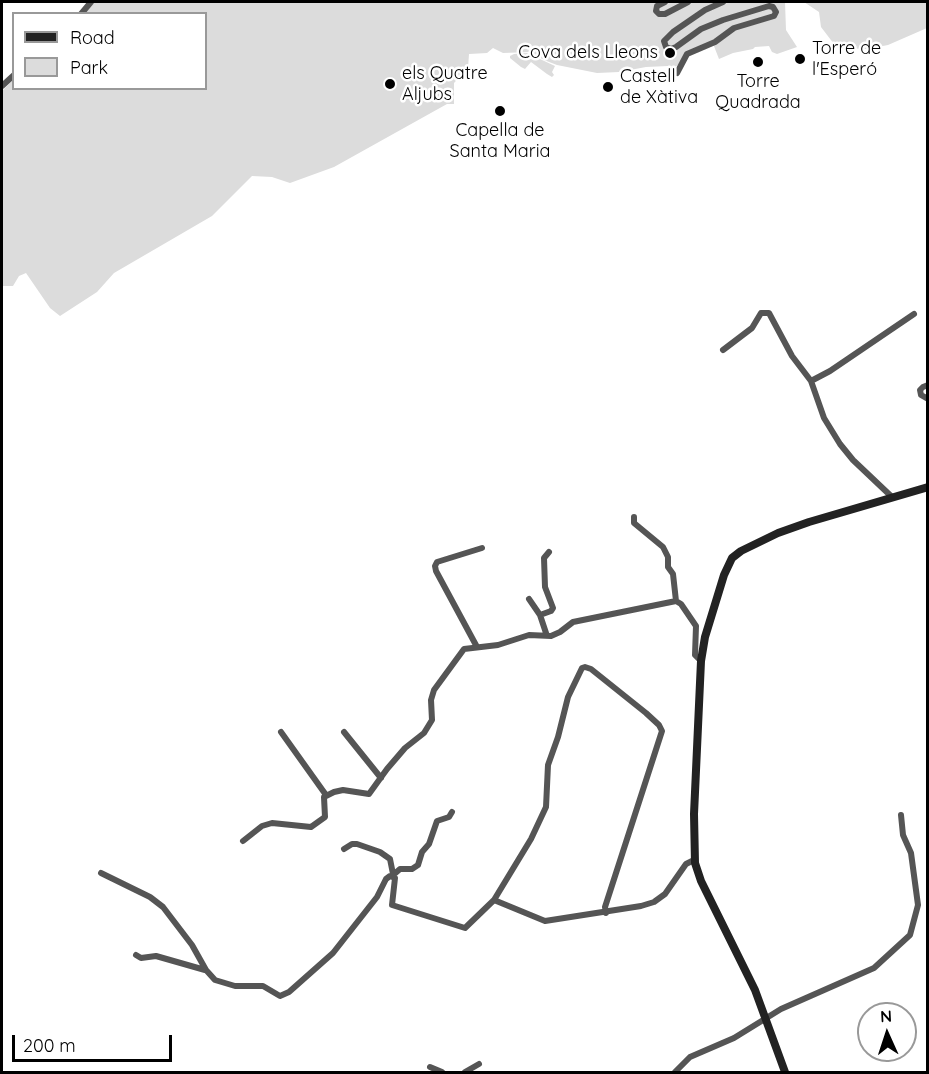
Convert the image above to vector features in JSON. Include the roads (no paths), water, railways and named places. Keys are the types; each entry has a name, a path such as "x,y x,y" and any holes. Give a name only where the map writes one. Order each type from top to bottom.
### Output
{"main road":[{"path":"785,1072 743,963 697,872 694,860 701,661 709,621 724,575 732,558 741,551 778,533 809,522 927,487"}],"street":[{"path":"666,2 657,6 656,11 659,14 665,14 688,2"},
{"path":"677,73 687,54 715,42 734,28 774,16 776,12 773,7 766,6 714,23 693,34 680,45 668,49 664,40 669,35 689,20 723,2"},
{"path":"723,350 753,328 761,313 769,313 792,356 812,381 824,418 840,444 853,460 892,497"},
{"path":"812,381 914,314"},
{"path":"927,385 920,390 921,395 927,399"},
{"path":"634,517 634,523 663,547 668,557 668,567 673,574 676,601"},
{"path":"477,647 435,566 437,562 482,548"},
{"path":"540,615 553,608 545,587 544,558 549,552"},
{"path":"529,599 540,615 547,636"},
{"path":"326,795 343,790 369,794 405,748 424,733 432,720 431,700 434,690 464,650 498,645 529,635 547,636 560,632 573,622 676,601 681,604 696,626 695,655 701,661"},
{"path":"344,849 357,844 380,852 390,859 394,878 392,905 465,928 494,900 531,839 546,807 548,765 568,697 582,668 585,667 591,669 646,713 659,725 661,734 605,907 606,913"},
{"path":"243,841 262,826 272,823 311,826 325,817 326,795 281,732"},
{"path":"344,732 381,778"},
{"path":"101,873 150,897 163,907 215,980 228,985 257,985 280,996 289,992 333,953 376,897 386,879 400,869 412,869 418,865 437,821 448,817 452,812"},
{"path":"675,1072 690,1057 718,1047 781,1009 874,968 910,935 918,905 911,853 903,835 901,815"},
{"path":"494,900 545,921 641,906 660,898 686,864 694,860"},
{"path":"136,955 141,958 156,956 206,970"},
{"path":"465,1072 479,1064"},
{"path":"430,1067 442,1072"}],"place":[{"name":"Cova dels Lleons","path":"670,53"},
{"name":"Torre de l'Esperó","path":"800,59"},
{"name":"Torre Quadrada","path":"758,62"},
{"name":"els Quatre Aljubs","path":"390,84"},
{"name":"Castell de Xàtiva","path":"608,87"},
{"name":"Capella de Santa Maria","path":"500,111"}]}
